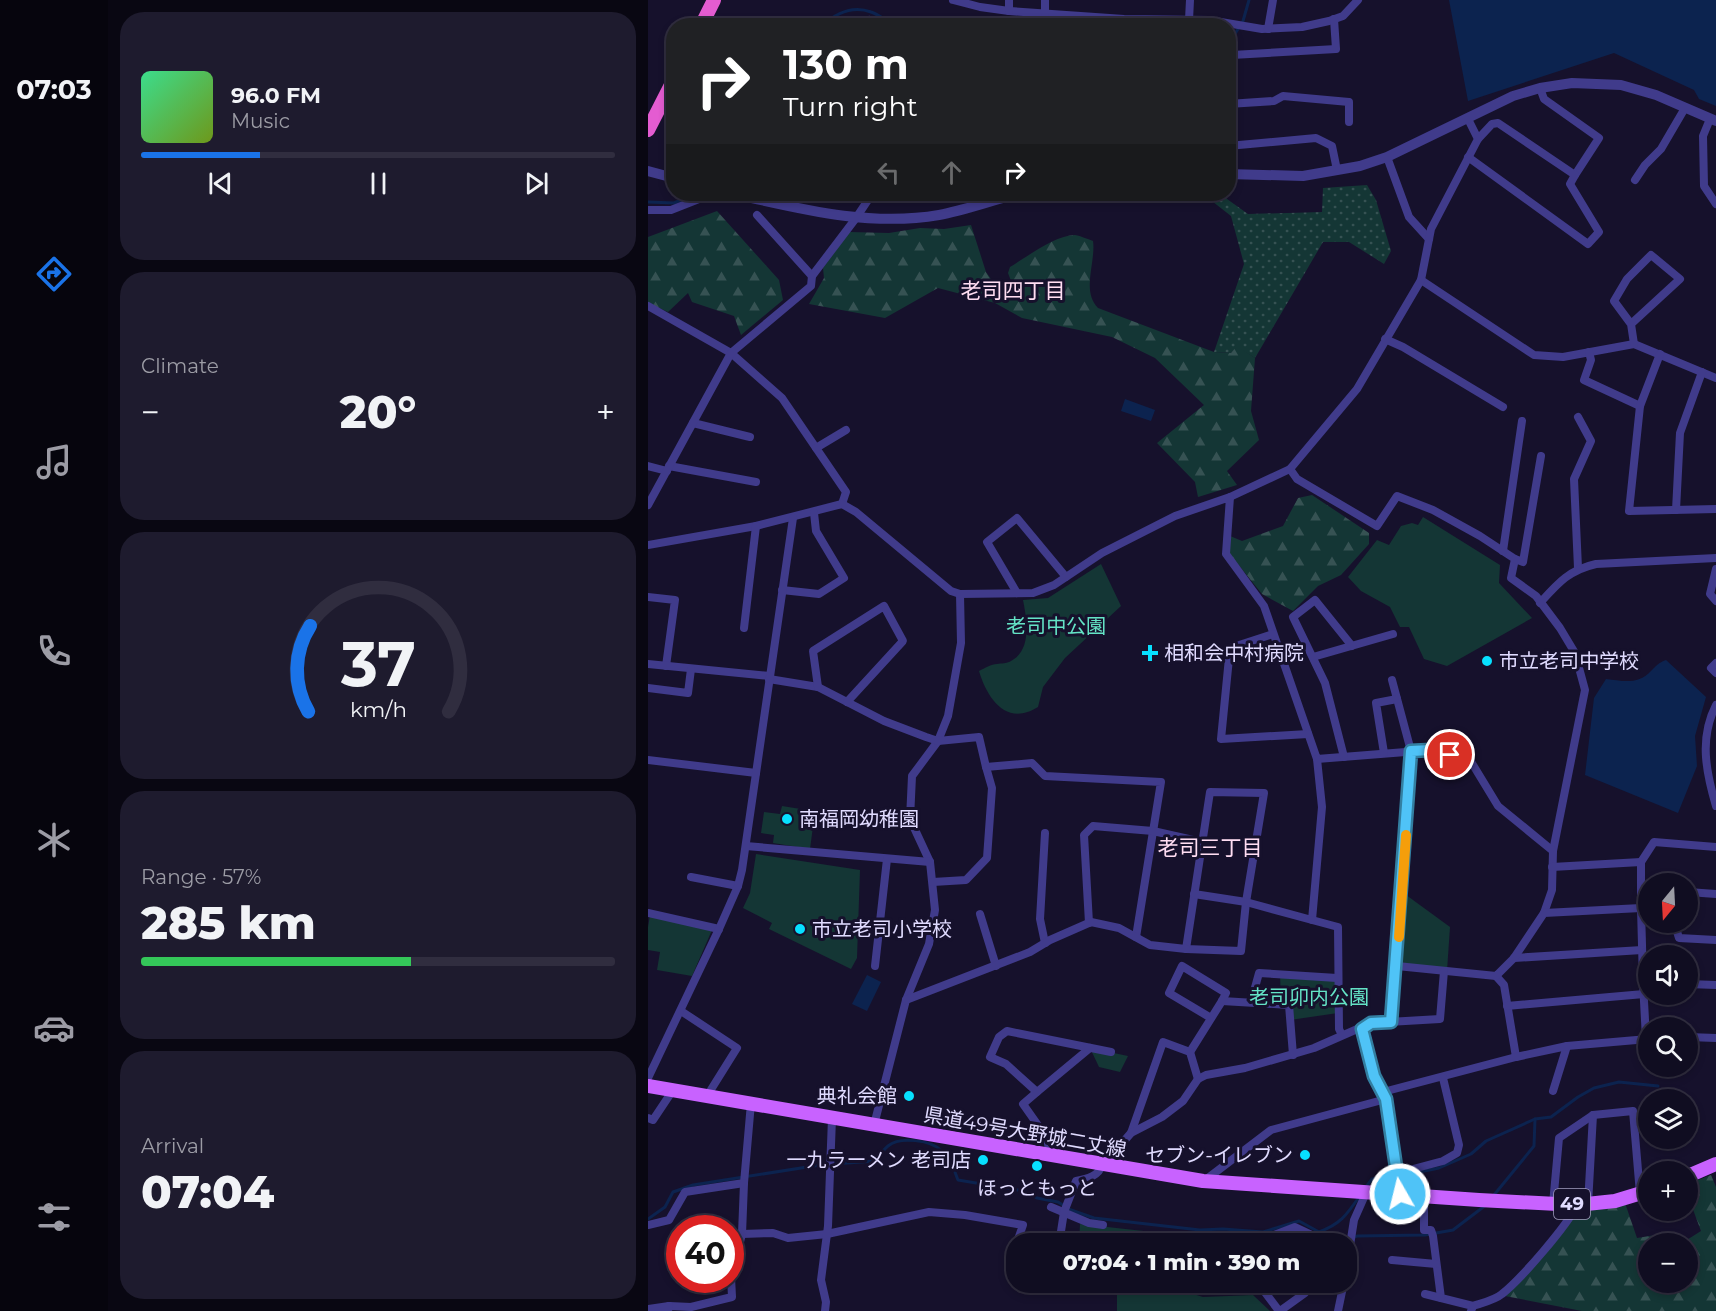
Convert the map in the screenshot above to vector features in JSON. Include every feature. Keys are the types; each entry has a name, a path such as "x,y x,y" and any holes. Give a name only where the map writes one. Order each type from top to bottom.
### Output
{"highway":[{"path":"705,18 714,0"},
{"path":"648,130 666,95"}],"main road":[{"name":"県道49号大野城二丈線","path":"648,1086 1203,1181 1553,1204 1583,1204 1638,1194"},
{"path":"1698,1172 1716,1164"}],"street":[{"path":"953,0 988,4 1009,11 1108,18"},
{"path":"1009,0 1009,11"},
{"path":"1045,0 1045,14"},
{"path":"1189,18 1190,0"},
{"path":"1268,29 1273,0"},
{"path":"1236,26 1268,29 1302,27 1343,16 1359,0"},
{"path":"1236,54 1336,49 1334,19"},
{"path":"1236,174 1303,176 1360,166 1387,157 1513,96 1540,88 1572,83 1621,85 1656,95 1713,120 1703,136 1704,186 1716,204"},
{"path":"1468,157 1588,244 1599,232 1570,184 1599,138 1544,99 1540,88"},
{"path":"1236,103 1274,101 1283,96 1349,102 1349,122"},
{"path":"1635,180 1645,165 1661,149 1685,108"},
{"path":"1468,119 1478,139"},
{"path":"648,545 756,526 842,504 856,512 951,591 960,594 1033,593 1054,585 1102,553 1175,516 1230,497 1290,469 1357,389 1420,279 1431,229 1478,139 1492,124 1498,123 1575,175"},
{"path":"1236,145 1316,138 1332,146 1337,170"},
{"path":"1387,157 1409,217 1429,239"},
{"path":"648,171 666,176"},
{"path":"648,210 671,210 694,201"},
{"path":"765,201 856,218 909,218 939,215 992,201"},
{"path":"648,505 731,353 812,286 812,276 867,201"},
{"path":"757,215 812,276"},
{"path":"1631,324 1680,279 1651,255 1627,279 1614,302 1631,324 1634,344"},
{"path":"1420,279 1534,355 1563,357 1634,344 1716,378"},
{"path":"648,306 731,353 782,398 846,492 842,504"},
{"path":"1385,339 1403,347 1503,407"},
{"path":"1589,352 1591,360 1584,380 1641,406"},
{"path":"1660,354 1641,406 1629,511 1716,509"},
{"path":"1676,510 1680,433 1702,372"},
{"path":"1578,417 1591,441 1574,479 1578,568"},
{"path":"1503,551 1522,421"},
{"path":"693,423 750,437"},
{"path":"816,448 846,430"},
{"path":"1290,469 1297,479 1377,526 1397,496 1433,510 1523,562 1541,456"},
{"path":"648,466 756,482"},
{"path":"1230,497 1226,554 1264,606 1317,759 1322,807 1312,920"},
{"path":"782,590 819,594 844,578 816,531 814,513"},
{"path":"648,1078 738,886 746,846 793,518"},
{"path":"1017,593 987,542 1017,518 1066,577"},
{"path":"744,628 756,526"},
{"path":"1540,603 1556,585 1578,568 1606,564 1716,558"},
{"path":"1496,976 1514,958 1544,913 1552,890 1553,851 1585,690 1575,653 1560,628 1536,596 1512,578 1515,559"},
{"path":"1716,569 1710,594 1716,600"},
{"path":"874,1125 906,1000 929,944 935,910 930,862 909,819 912,777 938,741 948,716 961,643 960,594"},
{"path":"648,597 675,600 666,666"},
{"path":"1344,757 1325,683 1293,617 1315,600 1352,646"},
{"path":"818,687 813,651 884,606 903,641 847,702"},
{"path":"1274,634 1230,648 1221,739 1308,734"},
{"path":"1312,657 1393,634"},
{"path":"648,663 770,677 818,687 884,722 938,741 979,737 993,788 987,858 966,880 933,882"},
{"path":"1716,663 1711,668 1716,673"},
{"path":"648,688 688,693 691,669"},
{"path":"1391,1022 1397,966 1411,751 1392,680"},
{"path":"1375,693 1384,753"},
{"path":"1376,703 1397,699"},
{"path":"1716,705 1710,717 1705,740 1708,780 1716,806"},
{"path":"1317,759 1431,750 1470,760 1498,806 1553,851"},
{"path":"648,760 756,773"},
{"path":"986,767 1032,763 1045,776 1161,782 1136,937"},
{"path":"906,1000 1030,952 1089,923 1119,928 1150,945 1186,949 1241,951 1246,902 1264,793 1210,792 1186,949"},
{"path":"1089,923 1084,835 1093,826 1154,831 1202,842"},
{"path":"1045,833 1040,919 1045,943"},
{"path":"1642,873 1641,862 1654,842 1716,847"},
{"path":"746,846 930,862"},
{"path":"875,966 887,859"},
{"path":"1552,867 1641,862"},
{"path":"691,877 738,886"},
{"path":"1698,893 1716,894"},
{"path":"1194,894 1246,902 1338,927 1337,978 1339,1029 1342,1035"},
{"path":"1544,913 1638,908"},
{"path":"648,913 719,929"},
{"path":"980,914 996,966"},
{"path":"1677,933 1679,938 1716,940"},
{"path":"1514,958 1638,950"},
{"path":"1198,1079 1190,1052 1227,993 1182,966 1169,993 1211,1018"},
{"path":"1397,966 1496,976 1504,985 1516,1058"},
{"path":"1061,1233 1065,1208 1076,1181 1097,1174 1131,1133 1162,1117 1183,1101 1198,1079 1314,1048 1362,1029 1371,1023 1440,1019 1444,971"},
{"path":"1251,1002 1259,973 1337,978"},
{"path":"1698,984 1716,985"},
{"path":"1507,1006 1638,995"},
{"path":"1222,1001 1289,1005 1293,1054"},
{"path":"681,1011 737,1047 707,1096"},
{"path":"1362,1029 1374,1076 1384,1095 1400,1194"},
{"path":"1037,1092 1006,1064 990,1057 999,1037 1007,1031 1111,1052"},
{"path":"1698,1037 1716,1038"},
{"path":"1203,1181 1270,1130 1516,1058 1568,1046 1638,1040"},
{"path":"1131,1133 1163,1042 1190,1052"},
{"path":"1553,1091 1568,1046"},
{"path":"1050,1155 1047,1138 1023,1104 1090,1048"},
{"path":"1398,1176 1443,1161 1457,1153 1459,1145 1443,1078"},
{"path":"648,1118 653,1120 673,1090"},
{"path":"743,1215 751,1103"},
{"path":"1553,1204 1559,1138 1593,1116 1632,1111 1639,1161"},
{"path":"1425,1294 1472,1309 1501,1295 1527,1269 1583,1204 1593,1116"},
{"path":"825,1311 826,1302 821,1280 827,1234 832,1118"},
{"path":"648,1226 669,1220 685,1192 744,1178"},
{"path":"1352,1233 1362,1193"},
{"path":"1424,1196 1424,1230 1432,1233 1441,1298"},
{"path":"1051,1207 1065,1208 1089,1223 1103,1226"},
{"path":"744,1234 773,1233 788,1238 827,1234 928,1212 965,1215 1023,1225 1020,1233"},
{"path":"1279,1233 1295,1227 1308,1233"},
{"path":"1392,1260 1436,1264"},
{"path":"648,1309 691,1307 732,1297 732,1293"},
{"path":"1266,1293 1280,1311 1305,1293"},
{"path":"1338,1311 1342,1293"}],"green space":[{"path":"1367,185 1376,200 1391,251 1384,264 1349,242 1323,242 1255,358 1237,347 1231,353 1214,352 1244,264 1231,216 1212,201 1230,201 1248,214 1322,212 1323,188"},
{"path":"717,211 779,280 783,300 741,335 734,316 692,302 688,293 668,312 648,303 648,237"},
{"path":"971,225 986,272 1003,296 1016,294 1008,273 1010,267 1050,242 1077,235 1093,241 1090,293 1098,308 1214,352 1231,353 1237,346 1255,358 1251,411 1259,440 1227,471 1237,485 1198,497 1195,482 1157,443 1204,405 1155,358 1112,337 1022,318 995,303 938,288 885,318 809,304 824,278 823,268 849,232 889,233 920,228 944,229"},
{"path":"1312,495 1369,533 1369,544 1341,575 1318,586 1293,611 1262,594 1229,553 1230,536 1242,541 1283,526 1298,498"},
{"path":"1423,517 1500,565 1499,583 1532,618 1447,666 1424,659 1409,627 1400,627 1390,607 1361,591 1348,577 1377,540 1389,545 1401,526 1412,523 1418,525"},
{"name":"老司中公園","path":"1101,564 1121,606 1065,658 1043,687 1038,707 1016,714 1007,712 993,700 979,671 992,665 1009,662 1022,650 1026,634 1023,600 1048,598"},
{"path":"782,806 807,810 806,818 814,819 810,849 773,843 774,835 761,833 764,812 780,814"},
{"path":"756,854 860,870 857,958 851,969 769,929 772,923 743,908 750,893"},
{"path":"1402,892 1450,927 1447,971 1397,966"},
{"path":"650,915 712,930 692,976 657,970 660,952 648,950"},
{"name":"老司卯内公園","path":"1280,973 1337,978 1338,1013 1290,1020 1289,1005 1281,1004"},
{"path":"1090,1048 1128,1056 1120,1072 1099,1067"},
{"path":"1711,1175 1716,1187 1716,1311 1582,1311 1505,1296 1572,1219 1584,1217 1591,1210 1625,1203 1638,1238 1638,1293 1698,1293 1698,1233 1701,1231 1697,1221 1698,1180"},
{"path":"1080,1224 1162,1233 1080,1233"},
{"path":"1117,1293 1190,1293 1203,1297 1253,1295 1270,1311 1117,1311"}],"water":[{"path":"1449,0 1716,0 1716,106 1699,99 1694,90 1614,53 1468,101"},
{"path":"1125,399 1155,410 1151,421 1121,411"},
{"path":"1666,660 1706,697 1695,736 1697,766 1678,813 1585,775 1594,698 1606,679 1636,680"},
{"path":"867,975 881,982 867,1011 852,1004"}],"waterway":[{"path":"1236,32 1243,21 1249,0"},
{"path":"832,18 857,9 874,13 883,18"},
{"path":"648,202 674,203 679,201"},
{"path":"1410,1174 1439,1168 1471,1154 1486,1141 1535,1119 1551,1117 1594,1088 1619,1082 1658,1086"},
{"path":"1494,1195 1534,1146 1535,1119"},
{"path":"648,1219 665,1207 673,1192 693,1185 820,1165 875,1161 888,1146 907,1140 937,1147 950,1161 958,1180 1024,1191 1037,1198 1058,1202 1071,1210 1094,1218 1200,1230 1263,1232 1299,1221 1319,1232 1342,1219 1359,1197"},
{"path":"1366,1187 1372,1179 1394,1175"},
{"path":"1357,1236 1425,1235 1453,1230 1486,1205"}],"slow traffic":[{"path":"1399,937 1406,835"}],"place":[{"name":"相和会中村病院","path":"1150,653"},
{"name":"市立老司中学校","path":"1487,661"},
{"name":"南福岡幼稚園","path":"787,819"},
{"name":"市立老司小学校","path":"800,929"},
{"name":"典礼会館","path":"909,1096"},
{"name":"セブン-イレブン","path":"1305,1155"},
{"name":"一九ラーメン 老司店","path":"983,1160"},
{"name":"ほっともっと","path":"1037,1166"}],"district":[{"name":"老司四丁目","path":"1013,291"},
{"name":"老司三丁目","path":"1210,848"}],"route":[{"path":"1400,1194 1386,1099 1374,1076 1362,1029 1371,1023 1391,1022 1397,966 1411,751 1431,750 1450,755"}]}
